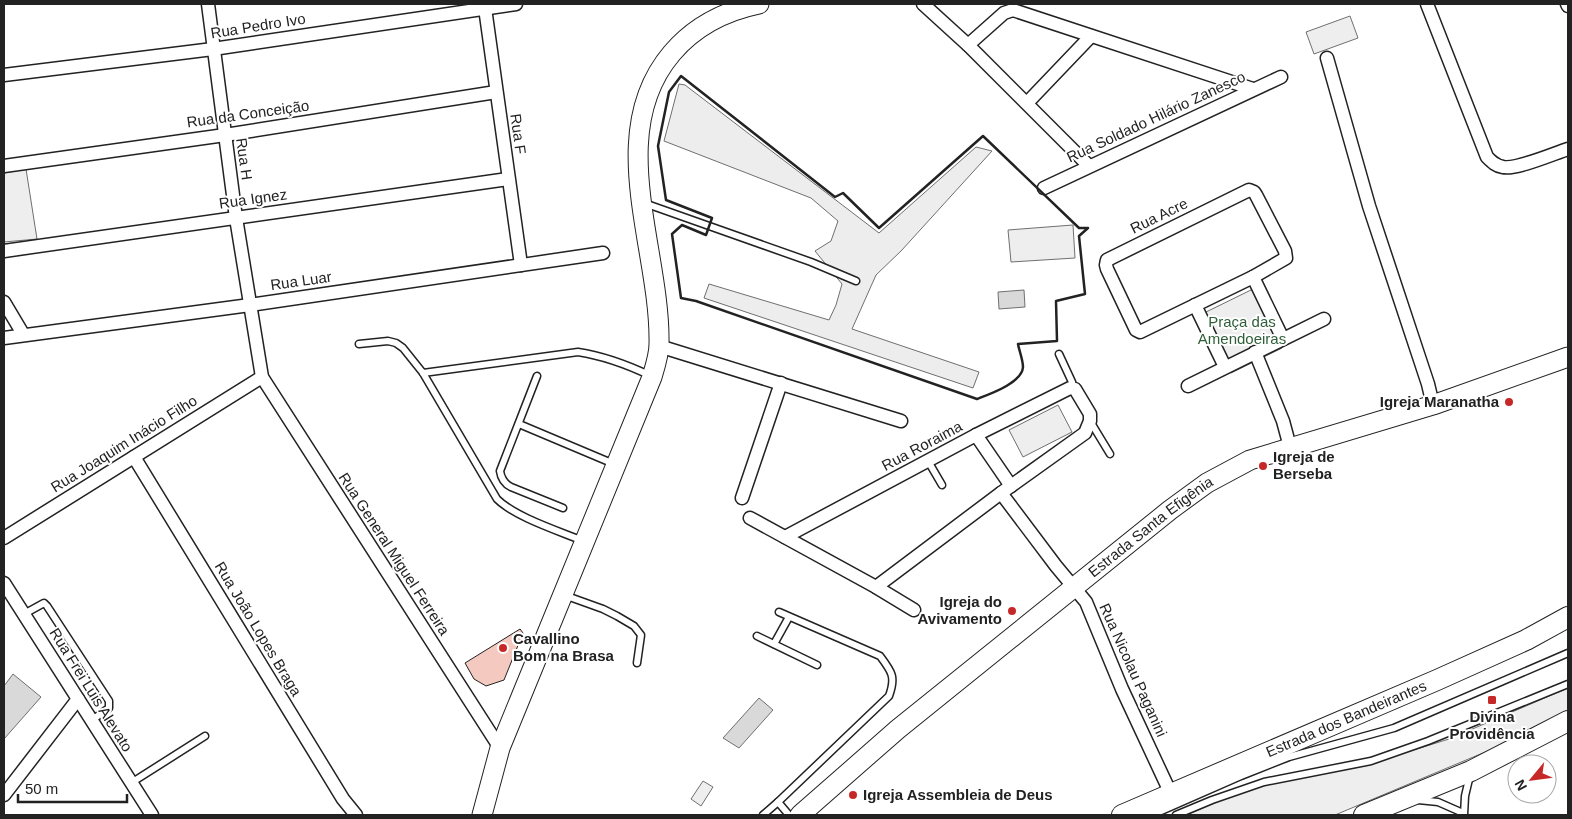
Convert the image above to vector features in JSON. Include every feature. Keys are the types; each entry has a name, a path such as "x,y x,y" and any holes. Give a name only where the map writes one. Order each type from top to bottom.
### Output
{"main road":[{"path":"482,815 500,748 652,377 659,346 658,313 638,162 640,123 648,91 665,60 688,36 706,23 730,12 759,4"},
{"name":"Estrada Santa Efigênia","path":"800,815 898,729 1170,510 1207,483 1250,460 1433,405 1568,357"},
{"name":"Estrada dos Bandeirantes","path":"1122,815 1437,680 1526,640 1568,617"},
{"path":"1364,815 1471,771 1568,721"}],"street":[{"name":"Rua H","path":"208,4 236,218 262,377"},
{"name":"Rua Pedro Ivo","path":"4,75 213,49 440,9 485,8 516,4"},
{"path":"923,4 968,45 1089,166"},
{"path":"1427,4 1487,157 1495,164 1505,168 1568,149"},
{"name":"Rua F","path":"485,8 521,265"},
{"path":"968,45 1004,13 1014,10 1253,89"},
{"path":"1027,103 1091,36"},
{"path":"1327,58 1369,206 1428,384 1433,405"},
{"name":"Rua Soldado Hilário Zanesco","path":"1044,188 1281,77"},
{"name":"Rua da Conceição","path":"4,166 225,135 496,92"},
{"name":"Rua Ignez","path":"4,251 508,179"},
{"name":"Rua Acre","path":"1251,190 1256,195 1286,254 1284,260 1253,276 1195,306 1138,332 1106,265 1107,260 1251,190"},
{"name":"Rua Luar","path":"4,338 250,305 603,253"},
{"path":"1253,276 1283,339"},
{"path":"4,302 23,334"},
{"path":"1195,306 1225,367"},
{"path":"1188,386 1324,319"},
{"path":"659,346 901,421"},
{"path":"1255,352 1283,421 1290,448"},
{"name":"Rua Joaquim Inácio Filho","path":"4,538 262,377"},
{"name":"Rua General Miguel Ferreira","path":"262,377 500,748"},
{"path":"742,498 781,383"},
{"name":"Rua Roraima","path":"785,537 976,435 1070,388 1074,389"},
{"path":"876,587 1085,433 1090,421 1090,414 1074,389"},
{"name":"Rua Nicolau Paganini","path":"976,435 1006,490 1074,588 1086,602 1122,689 1171,794"},
{"name":"Rua João Lopes Braga","path":"134,457 343,799 356,815"},
{"path":"750,518 914,610"},
{"name":"Rua Frei Luis Alevato","path":"4,582 152,815"},
{"path":"4,795 78,699"}],"lane":[{"path":"642,203 811,262 856,281"},
{"path":"359,344 388,341 396,343 403,348 423,373 497,499 504,506 585,542"},
{"path":"423,373 578,352 632,367 652,377"},
{"path":"1059,354 1074,389"},
{"path":"538,376 500,471 500,476 507,485 563,508"},
{"path":"1090,421 1110,454"},
{"path":"519,424 617,465"},
{"path":"928,461 942,485"},
{"path":"563,595 603,609 634,626 641,636 637,663"},
{"path":"24,614 40,604 44,603 47,606 109,701 109,708 92,720"},
{"path":"764,815 889,696 894,684 890,670 880,656 779,612"},
{"path":"774,644 789,617"},
{"path":"757,636 817,665"},
{"path":"1152,815 1289,757 1394,728 1568,653"},
{"path":"1176,815 1264,782 1371,761 1428,741 1568,684"},
{"path":"131,783 205,736"},
{"path":"1405,798 1438,802 1463,814 1471,771"},
{"path":"778,802 789,815"}],"green space":[{"path":"1350,16 1358,38 1314,54 1306,32"},
{"path":"26,169 37,239 4,242 4,173"},
{"path":"1073,225 1075,258 1011,262 1008,230"},
{"name":"Praça das Amendoeiras","path":"1253,289 1282,348 1231,373 1202,314"},
{"path":"1058,405 1072,432 1023,457 1009,430"},
{"path":"1568,688 1568,714 1521,737 1335,815 1187,815 1224,799 1274,782 1359,767 1449,739"},
{"path":"703,781 713,787 701,806 691,799"}],"shaded area":[{"path":"679,84 685,85 879,233 976,147 992,151 901,251 876,275 852,329 979,372 973,388 704,298 709,284 829,320 842,284 815,251 831,241 838,221 811,198 664,141"},
{"path":"1024,290 1025,307 999,309 998,292"},
{"path":"13,674 41,697 4,739 4,686"},
{"path":"759,698 773,710 739,748 723,738"}],"building":[{"name":"Cavallino Bom na Brasa","path":"520,629 523,633 504,680 486,686 474,679 465,663"}],"wall":[{"path":"681,76 835,197 843,193 879,228 983,136 1079,228 1088,228 1079,236 1085,294 1056,301 1057,341 1018,344 1023,364 1021,373 1005,387 977,399 696,301 681,298 672,234 682,225 706,235 712,218 666,200 658,146 669,92 681,76"}],"place":[{"name":"Igreja Maranatha","path":"1509,402"},
{"name":"Igreja de Berseba","path":"1263,466"},
{"name":"Igreja do Avivamento","path":"1012,611"},
{"name":"Cavallino Bom na Brasa","path":"503,648"},
{"name":"Divina Providência","path":"1492,700"},
{"name":"Igreja Assembleia de Deus","path":"853,795"}]}
